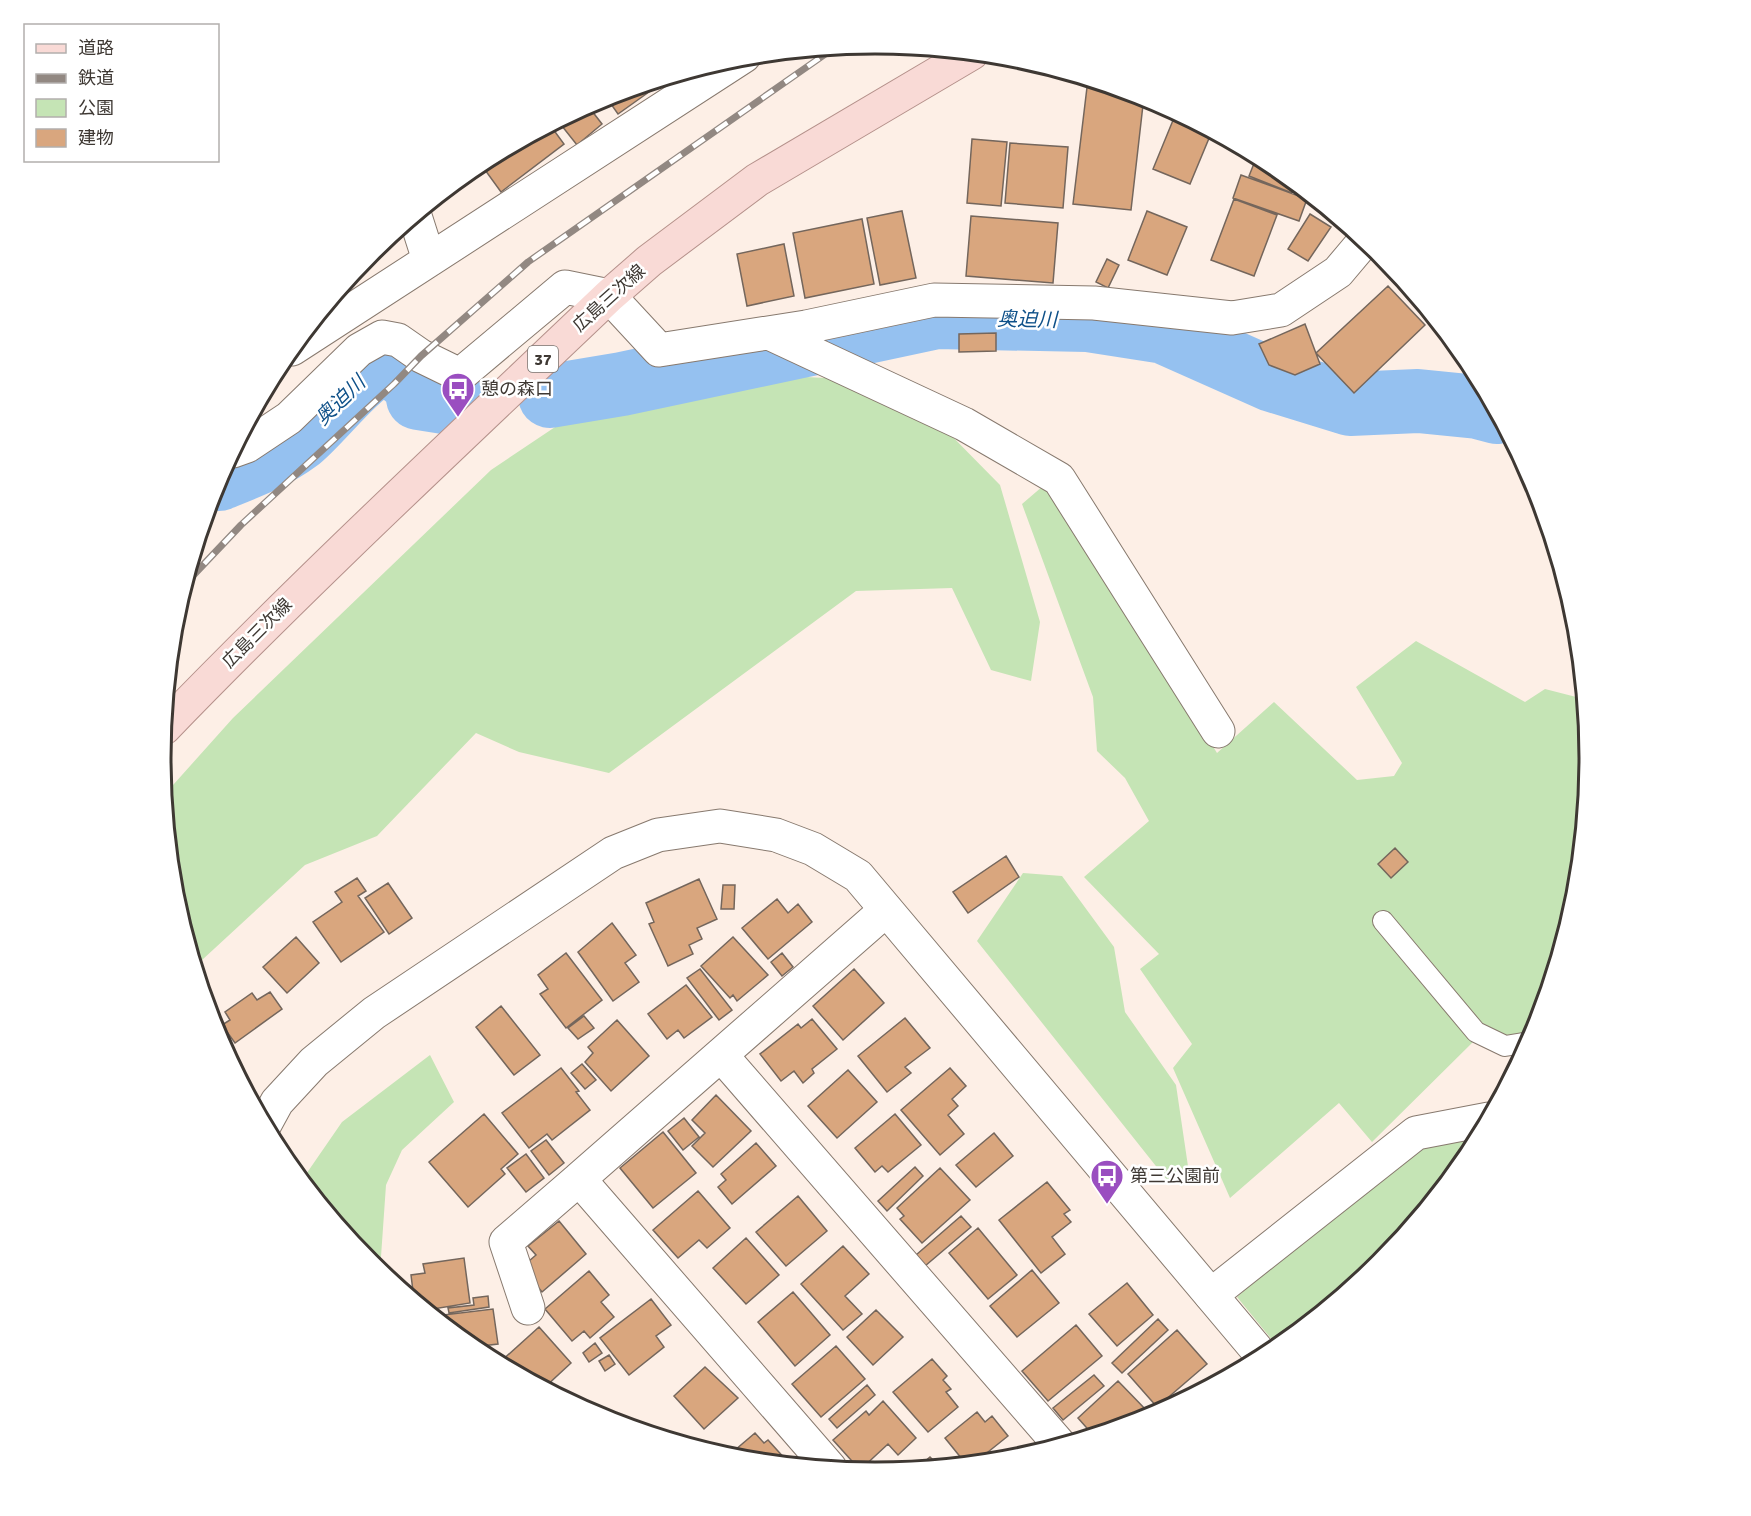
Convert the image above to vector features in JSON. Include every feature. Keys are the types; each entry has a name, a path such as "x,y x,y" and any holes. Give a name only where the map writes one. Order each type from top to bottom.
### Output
{"main road":[{"name":"広島三次線","path":"173,719 319,572 609,296 649,261 757,180 961,59"}],"street":[{"path":"312,336 719,72"},
{"path":"417,224 429,260"},
{"path":"244,447 289,418 359,350 382,337 398,340 421,356 460,375 564,287 609,296 659,350 769,333 934,300 1094,303 1232,318 1281,310 1338,273 1359,247"},
{"path":"769,333 964,424 1059,479 1218,731"},
{"path":"270,1116 277,1102 314,1062 374,1013 613,853 658,835 720,826 776,835 813,849 858,876 1257,1350"},
{"path":"528,1308 506,1242 886,910"},
{"path":"721,1055 1055,1439"},
{"path":"1211,1295 1416,1132 1478,1121"},
{"path":"579,1179 823,1459"}],"lane":[{"path":"1383,921 1476,1032 1505,1046 1518,1044"}],"green space":[{"path":"767,375 864,380 938,422 1000,485 1040,622 1031,681 991,670 952,588 856,591 609,773 519,752 476,733 377,836 305,865 202,961 185,895 172,786 233,718 491,470 582,409"},
{"path":"1050,480 1217,753 1274,702 1357,780 1394,776 1402,763 1356,687 1416,641 1525,702 1545,689 1576,697 1580,758 1578,804 1566,895 1556,940 1542,984 1513,1055 1509,1056 1474,1041 1372,1142 1339,1103 1230,1198 1173,1068 1192,1044 1140,969 1159,954 1084,877 1149,821 1125,778 1097,751 1093,697 1022,504"},
{"path":"1023,873 1062,876 1114,947 1125,1012 1176,1085 1189,1173 1171,1185 977,941"},
{"path":"430,1055 454,1102 402,1150 386,1185 381,1259 346,1222 307,1173 342,1122"},
{"path":"1468,1138 1434,1187 1373,1256 1304,1317 1272,1340 1237,1297 1315,1227 1414,1151"}],"building":[{"path":"1087,87 1143,107 1131,210 1073,204"},
{"path":"651,90 618,114 612,106"},
{"path":"594,114 602,124 577,145 563,127"},
{"path":"1173,121 1209,138 1190,184 1153,169"},
{"path":"555,132 564,144 501,192 486,172 523,148"},
{"path":"972,139 1007,142 1001,206 967,203"},
{"path":"1010,143 1068,147 1063,208 1005,203"},
{"path":"1254,164 1293,191 1292,193 1249,176"},
{"path":"1241,175 1301,197 1306,201 1299,221 1233,198"},
{"path":"1234,199 1277,215 1254,276 1211,260"},
{"path":"902,211 916,278 880,285 867,218"},
{"path":"1147,211 1187,227 1167,275 1128,260"},
{"path":"1310,214 1331,227 1308,261 1288,249"},
{"path":"971,216 1058,223 1053,283 966,276"},
{"path":"862,219 874,284 805,298 793,233"},
{"path":"784,244 794,296 747,306 737,254"},
{"path":"1107,259 1119,265 1108,288 1096,282"},
{"path":"1388,286 1425,325 1354,393 1316,353"},
{"path":"1305,324 1320,364 1295,375 1269,365 1259,344"},
{"path":"996,333 996,351 959,352 959,334"},
{"path":"1395,848 1408,862 1391,878 1378,864"},
{"path":"1006,856 1019,877 968,913 953,892"},
{"path":"357,878 366,891 358,896 384,932 341,962 313,922 342,902 335,892"},
{"path":"699,879 717,919 697,928 702,939 689,945 693,954 668,966 649,924 654,922 646,903"},
{"path":"388,883 412,918 389,934 365,898"},
{"path":"723,885 735,885 734,909 721,909"},
{"path":"777,899 788,913 798,904 812,922 768,959 742,928"},
{"path":"612,923 636,955 625,963 639,982 613,1001 578,952"},
{"path":"296,937 319,963 287,993 263,967"},
{"path":"733,937 768,975 737,1001 733,995 730,998 701,966"},
{"path":"566,953 602,1000 566,1028 540,994 548,989 538,975"},
{"path":"782,953 793,967 782,976 771,962"},
{"path":"700,969 732,1010 719,1020 687,978"},
{"path":"854,969 884,1003 843,1040 813,1006"},
{"path":"686,985 712,1017 684,1038 678,1030 667,1039 648,1014"},
{"path":"270,992 282,1009 235,1043 224,1024 230,1020 225,1012 252,993 257,1000"},
{"path":"501,1006 540,1055 514,1075 476,1027"},
{"path":"584,1016 594,1028 578,1039 568,1028"},
{"path":"905,1018 930,1048 905,1067 911,1073 887,1092 858,1056"},
{"path":"812,1019 837,1049 812,1069 814,1073 803,1083 794,1071 781,1081 760,1054 798,1024 801,1028"},
{"path":"617,1020 649,1056 611,1091 585,1062 593,1053 588,1047"},
{"path":"582,1064 596,1080 585,1089 571,1073"},
{"path":"561,1068 590,1110 552,1140 547,1134 529,1148 502,1113"},
{"path":"950,1068 966,1086 952,1099 958,1106 948,1115 964,1134 940,1155 901,1110"},
{"path":"848,1070 877,1102 837,1138 808,1106"},
{"path":"716,1095 751,1131 713,1167 692,1146 705,1133 692,1120"},
{"path":"484,1114 518,1154 501,1169 505,1174 468,1207 429,1162"},
{"path":"895,1114 921,1145 888,1172 882,1166 875,1172 855,1148"},
{"path":"684,1118 699,1137 683,1150 668,1131"},
{"path":"663,1132 696,1173 653,1208 620,1168"},
{"path":"994,1133 1013,1156 976,1187 956,1165"},
{"path":"546,1140 564,1163 549,1175 531,1151"},
{"path":"756,1143 776,1166 732,1204 718,1187 726,1180 721,1174"},
{"path":"526,1154 544,1178 526,1192 507,1168"},
{"path":"915,1167 923,1176 887,1211 878,1201"},
{"path":"940,1168 970,1200 922,1243 900,1219 904,1216 897,1208"},
{"path":"1047,1182 1070,1210 1064,1214 1071,1222 1052,1237 1065,1254 1041,1273 999,1220"},
{"path":"698,1191 730,1228 707,1248 699,1240 678,1258 653,1230"},
{"path":"798,1196 827,1231 786,1266 756,1232"},
{"path":"961,1216 971,1227 925,1266 916,1255"},
{"path":"559,1221 586,1254 542,1292 522,1267 536,1255 528,1246"},
{"path":"978,1228 1017,1275 988,1299 949,1253"},
{"path":"746,1238 779,1275 746,1304 713,1268"},
{"path":"843,1246 869,1274 845,1296 862,1314 843,1330 801,1284"},
{"path":"464,1258 470,1303 437,1308 413,1288 411,1275 425,1273 423,1264"},
{"path":"1032,1270 1059,1303 1017,1337 990,1306"},
{"path":"589,1271 609,1295 601,1302 614,1317 590,1338 584,1331 572,1341 545,1309"},
{"path":"1127,1283 1153,1315 1117,1346 1089,1314"},
{"path":"793,1292 830,1335 795,1366 758,1322"},
{"path":"488,1296 489,1307 449,1313 448,1308 474,1305 473,1298"},
{"path":"651,1299 671,1325 656,1336 664,1347 629,1375 600,1338"},
{"path":"493,1309 498,1344 488,1345 444,1315"},
{"path":"876,1310 903,1337 873,1365 847,1337"},
{"path":"1158,1319 1168,1330 1122,1373 1112,1363"},
{"path":"1076,1325 1102,1356 1048,1401 1022,1371"},
{"path":"539,1327 571,1363 550,1382 506,1357"},
{"path":"1177,1330 1207,1364 1168,1398 1154,1404 1128,1374"},
{"path":"595,1343 602,1353 589,1362 583,1353"},
{"path":"836,1346 865,1379 821,1417 792,1384"},
{"path":"609,1355 615,1364 605,1371 599,1361"},
{"path":"932,1359 947,1376 943,1380 951,1389 946,1392 958,1407 928,1432 893,1392"},
{"path":"705,1367 738,1398 704,1429 674,1396"},
{"path":"1094,1375 1104,1386 1063,1420 1053,1408"},
{"path":"1118,1381 1144,1408 1088,1429 1078,1418"},
{"path":"867,1385 875,1395 837,1428 829,1419"},
{"path":"883,1401 916,1438 898,1455 888,1444 869,1462 852,1461 833,1440 866,1411 869,1415"},
{"path":"977,1412 985,1422 992,1416 1008,1436 988,1452 960,1457 945,1438"},
{"path":"755,1433 764,1443 768,1440 782,1456 738,1448"}],"waterway":[{"name":"奥迫川","path":"550,396 622,384 937,317 1087,320 1164,332 1272,380 1350,404 1418,401 1487,409"},
{"name":"奥迫川","path":"232,474 270,457 298,440 361,377 380,366 395,369 409,379 416,385 418,398 456,404"}],"railway":[{"path":"196,572 241,525 394,384 421,356 528,262 822,57"}],"place":[{"name":"憩の森口","path":"458,418"},
{"name":"第三公園前","path":"1107,1205"}]}
